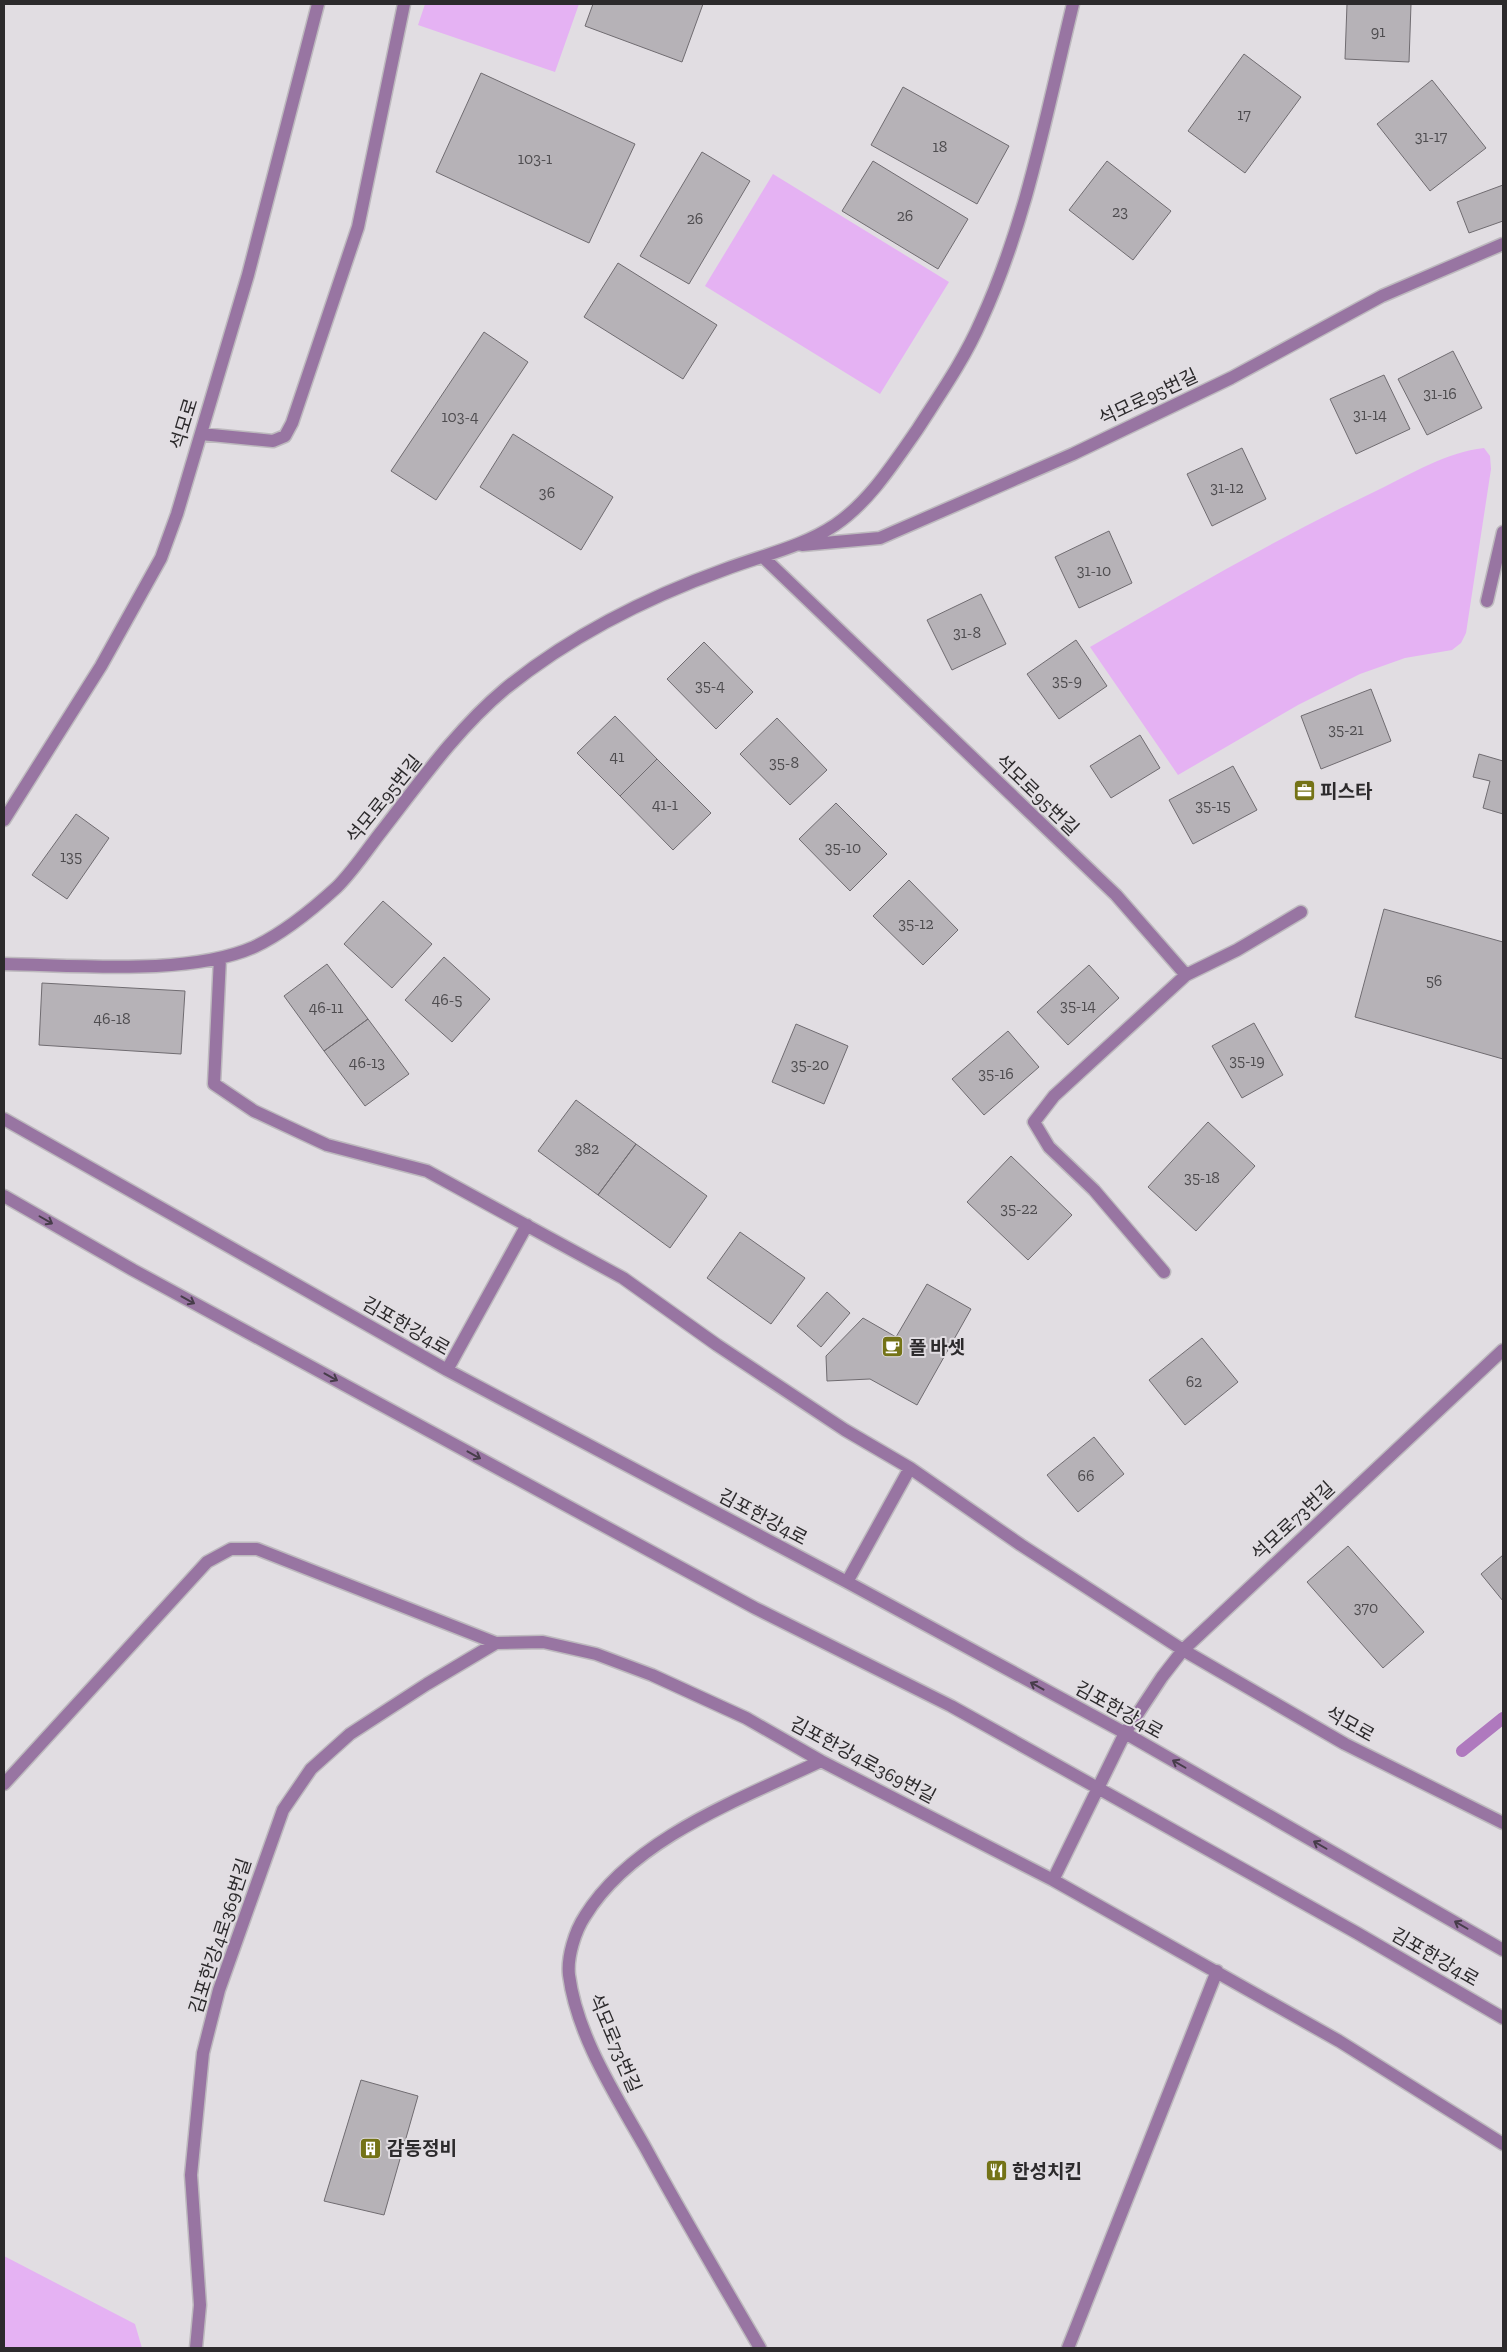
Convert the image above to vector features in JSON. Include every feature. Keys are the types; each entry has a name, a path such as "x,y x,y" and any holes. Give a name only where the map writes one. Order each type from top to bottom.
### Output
{"street":[{"name":"석모로","path":"4,820 101,666 161,558 177,514 248,275 318,4"},
{"path":"201,434 273,441 285,436 292,423 358,227 404,4"},
{"name":"석모로95번길","path":"4,964 157,966 220,958 253,947 285,929 339,885 461,733 505,690 566,647 631,609 724,569 795,546 835,525 867,497 906,446 954,374 982,320 1026,200 1073,4"},
{"name":"석모로95번길","path":"795,546 880,538 1073,454 1232,378 1382,296 1503,244"},
{"path":"1487,601 1503,532"},
{"name":"석모로95번길","path":"763,557 1116,895 1186,975"},
{"path":"1164,1272 1094,1190 1049,1147 1034,1122 1054,1096 1186,975 1237,950 1300,912"},
{"name":"석모로","path":"220,958 214,1084 254,1111 327,1145 427,1171 623,1278 717,1345 797,1398 910,1468 1021,1545 1183,1650 1345,1744 1503,1823"},
{"name":"김포한강4로","path":"4,1119 447,1370 847,1582 1124,1734 1503,1950"},
{"name":"김포한강4로","path":"4,1196 142,1275 755,1608 950,1706 1503,2018"},
{"path":"447,1370 528,1225"},
{"name":"석모로73번길","path":"1124,1734 1162,1677 1183,1650 1503,1350"},
{"path":"847,1582 910,1468"},
{"name":"김포한강4로369번길","path":"4,1784 207,1562 231,1549 257,1549 496,1643 543,1642 596,1654 652,1676 746,1718 820,1761 1053,1880 1217,1971 1339,2041 1503,2144"},
{"name":"김포한강4로369번길","path":"196,2348 200,2305 191,2175 203,2053 219,1990 283,1810 311,1769 350,1734 427,1684 496,1643"},
{"path":"1053,1880 1124,1734"},
{"name":"석모로73번길","path":"760,2348 678,2207 597,2058 578,2014 569,1973 574,1942 584,1917 607,1888 632,1864 661,1843 699,1820 820,1761"},
{"path":"1068,2348 1217,1971"}],"shaded area":[{"path":"425,4 579,4 555,72 418,25"},
{"path":"773,174 949,282 880,394 705,286"},
{"path":"1484,448 1490,456 1491,469 1466,633 1461,643 1452,650 1405,658 1360,674 1298,705 1178,775 1090,647 1232,566 1341,508 1443,459 1470,450"},
{"path":"4,2256 135,2324 142,2348 4,2348"}],"building":[{"path":"593,4 703,4 682,62 585,26"},
{"path":"1347,4 1411,4 1409,62 1345,59"},
{"path":"1244,54 1301,97 1245,173 1188,131"},
{"path":"481,73 635,144 589,243 436,172"},
{"path":"1432,80 1486,148 1430,191 1377,124"},
{"path":"903,87 1009,146 977,204 871,145"},
{"path":"702,152 750,181 689,284 640,256"},
{"path":"873,161 968,219 938,269 842,211"},
{"path":"1107,161 1171,211 1133,260 1069,210"},
{"path":"1503,185 1503,221 1469,233 1457,202"},
{"path":"618,263 717,325 683,379 584,317"},
{"path":"484,332 528,362 436,500 391,471"},
{"path":"1453,351 1482,408 1427,435 1398,379"},
{"path":"1384,375 1410,429 1356,454 1330,399"},
{"path":"513,434 613,497 581,550 480,487"},
{"path":"1242,448 1266,499 1212,526 1187,474"},
{"path":"1109,531 1132,583 1079,608 1055,557"},
{"path":"981,594 1006,644 952,670 927,620"},
{"path":"1076,640 1107,686 1059,719 1027,674"},
{"path":"704,642 753,692 716,729 667,679"},
{"path":"1371,689 1391,741 1321,769 1301,716"},
{"path":"615,716 657,759 620,796 577,753"},
{"path":"777,718 827,770 790,805 740,754"},
{"path":"1140,735 1160,768 1111,798 1090,766"},
{"path":"1479,754 1503,761 1503,814 1483,808 1490,781 1473,777"},
{"path":"657,759 711,813 673,850 620,796"},
{"path":"1233,766 1257,810 1193,844 1169,800"},
{"path":"836,803 887,854 850,891 799,839"},
{"path":"76,814 109,838 67,899 32,875"},
{"path":"909,880 958,930 923,965 873,916"},
{"path":"383,901 432,944 392,988 344,944"},
{"path":"1384,909 1503,942 1503,1059 1355,1017"},
{"path":"444,957 490,999 452,1042 405,1000"},
{"path":"327,964 368,1019 324,1051 284,996"},
{"path":"1089,965 1119,998 1068,1045 1037,1012"},
{"path":"42,983 185,991 181,1054 39,1045"},
{"path":"368,1019 409,1074 365,1106 324,1051"},
{"path":"1254,1023 1283,1075 1242,1098 1212,1046"},
{"path":"796,1024 848,1046 824,1104 772,1082"},
{"path":"1008,1031 1039,1067 984,1115 952,1079"},
{"path":"576,1100 636,1144 598,1195 538,1151"},
{"path":"1208,1122 1255,1166 1196,1231 1148,1187"},
{"path":"636,1144 707,1196 670,1248 598,1195"},
{"path":"1011,1156 1072,1215 1028,1260 967,1202"},
{"path":"740,1232 805,1278 771,1324 707,1278"},
{"name":"폴 바셋","path":"927,1284 971,1309 917,1405 870,1379 827,1381 826,1356 863,1318 896,1337"},
{"path":"827,1292 850,1313 821,1347 797,1326"},
{"path":"1202,1338 1238,1382 1185,1425 1149,1380"},
{"path":"1094,1437 1124,1474 1078,1512 1047,1475"},
{"path":"1348,1546 1424,1632 1383,1668 1307,1582"},
{"path":"1503,1555 1503,1601 1481,1574"},
{"name":"감동정비","path":"361,2080 418,2096 384,2215 324,2201"}],"waterway":[{"path":"1462,1751 1503,1718"}],"place":[{"name":"피스타","path":"1304,791"},
{"name":"폴 바셋","path":"893,1347"},
{"name":"감동정비","path":"371,2148"},
{"name":"한성치킨","path":"996,2171"}]}
